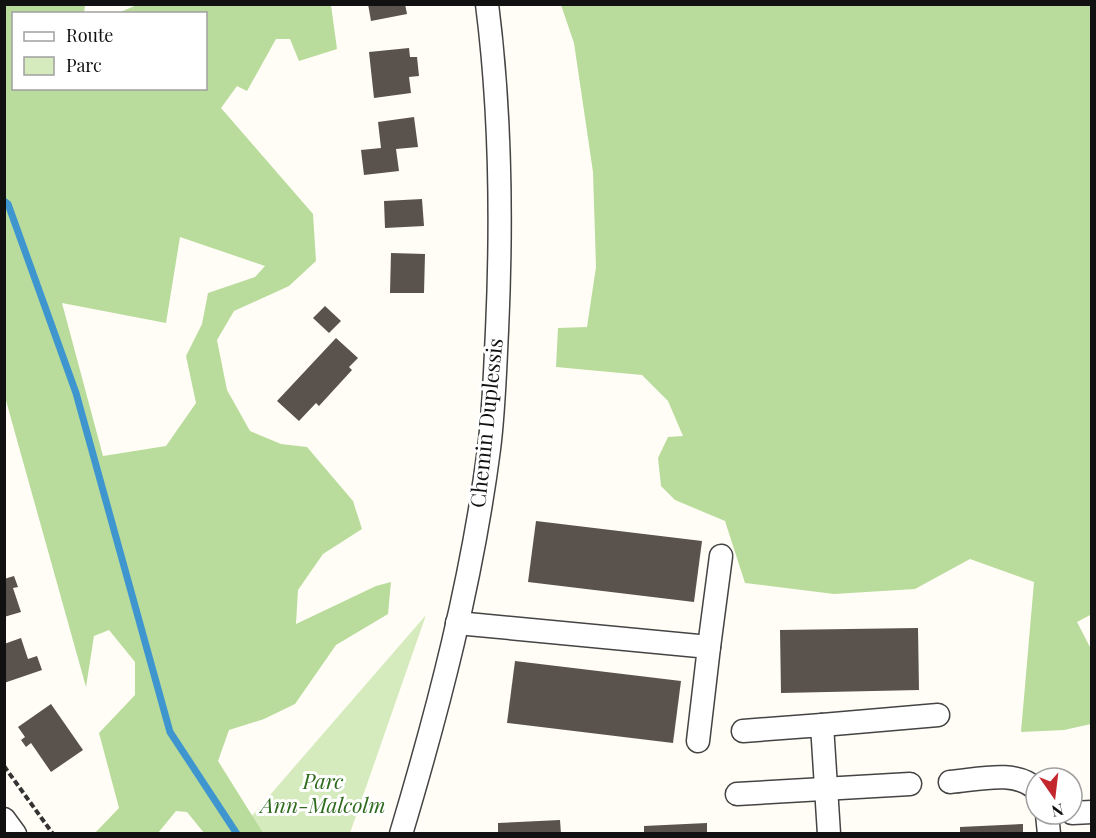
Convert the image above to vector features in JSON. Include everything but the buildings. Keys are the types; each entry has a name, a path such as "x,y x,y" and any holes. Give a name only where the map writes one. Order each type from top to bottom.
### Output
{"street":[{"name":"Chemin Duplessis","path":"401,834 434,720 457,623 472,554 489,447 500,278 500,198 496,90 487,4"},
{"path":"698,741 721,556"},
{"path":"457,623 709,647"},
{"path":"743,731 938,715"},
{"path":"822,725 829,834"},
{"path":"950,782 1007,777 1024,780"},
{"path":"736,794 910,784"},
{"path":"4,819 15,834"}],"path":[{"path":"4,766 53,834"}],"green space":[{"path":"5,5 85,5 84,12 12,12 12,90 207,90 207,12 120,12 137,5 331,5 337,49 299,61 290,39 276,39 247,91 237,86 221,108 313,214 316,261 289,286 234,311 217,340 227,390 250,431 281,444 307,447 353,501 362,529 323,554 298,590 296,624 376,586 391,582 388,614 336,645 295,704 264,719 229,730 218,761 263,833 204,833 187,812 176,811 158,833 95,833 119,808 99,733 135,695 135,662 109,630 94,636 86,687 5,397","holes":["180,237 265,266 255,277 208,293 202,324 186,356 196,403 166,446 103,456 62,303 166,323"]},
{"path":"561,5 1091,5 1092,614 1077,622 1091,649 1091,724 1064,730 1021,732 1034,582 970,559 915,589 834,594 745,583 725,521 675,500 661,486 658,458 668,437 683,436 668,401 642,375 556,367 558,328 587,327 596,267 593,172 574,43"},
{"name":"Parc Ann-Malcolm","path":"426,615 350,833 237,833"}],"waterway":[{"path":"4,201 8,204 76,393 170,732 237,834"}]}
